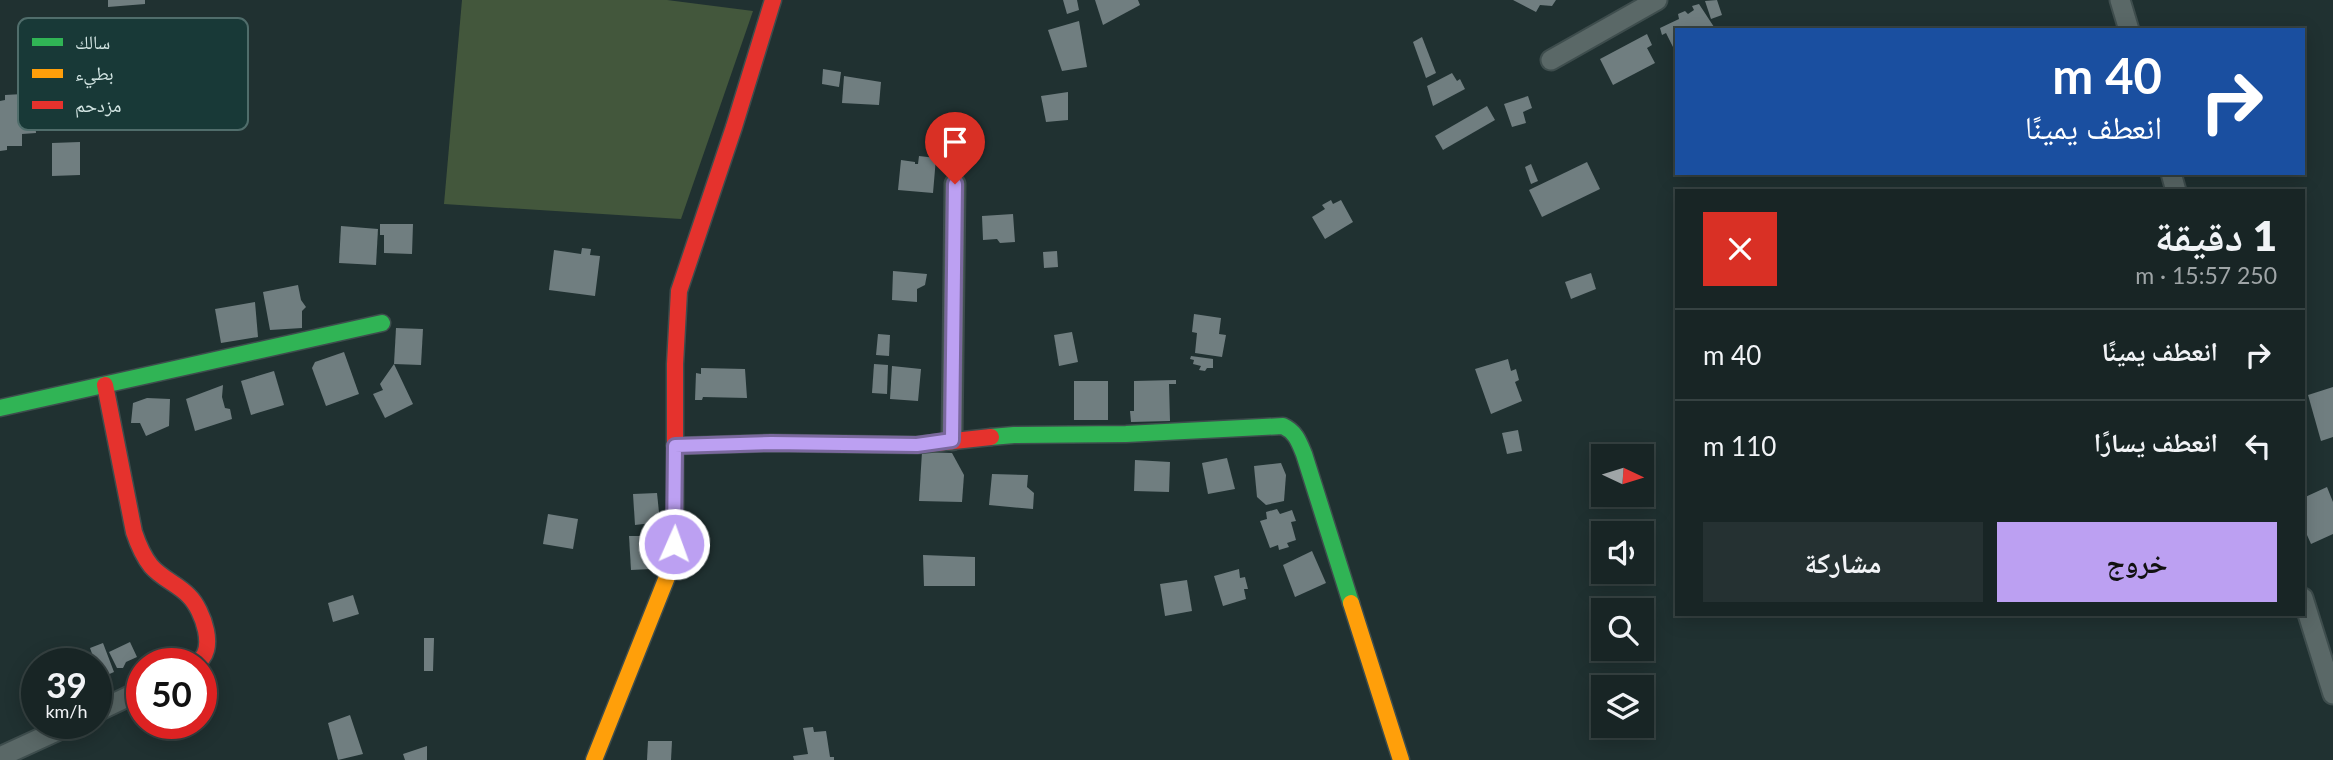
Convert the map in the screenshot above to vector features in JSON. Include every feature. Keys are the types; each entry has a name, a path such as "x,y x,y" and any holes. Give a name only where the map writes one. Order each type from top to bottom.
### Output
{"street":[{"path":"594,760 671,567 676,529 678,290 734,127 773,0"},
{"path":"1551,60 1657,0"},
{"path":"2120,0 2128,28"},
{"path":"952,440 955,184"},
{"path":"0,408 382,323"},
{"path":"106,385 134,533 140,551 148,564 164,579 183,590 196,605 208,648"},
{"path":"675,446 771,443 917,445 1014,435 1126,434 1283,426 1291,429 1304,454 1401,760"},
{"path":"2305,603 2333,694"},
{"path":"0,758 40,739"}],"green space":[{"path":"462,0 667,0 753,11 681,219 444,204"}],"building":[{"path":"108,0 145,0 145,4 108,7"},
{"path":"1063,0 1077,0 1079,10 1067,14"},
{"path":"1095,0 1138,0 1140,5 1103,25"},
{"path":"1513,0 1556,0 1552,6 1540,5 1536,12"},
{"path":"1717,0 1722,15 1711,19 1705,1"},
{"path":"1699,4 1715,28 1675,28 1673,47 1666,33 1662,35 1660,28 1679,19 1678,14 1685,11 1688,14 1694,10 1692,6"},
{"path":"1079,21 1087,67 1062,71 1048,30"},
{"path":"1647,34 1652,45 1647,48 1655,63 1613,85 1600,59"},
{"path":"1422,37 1436,73 1426,78 1413,42"},
{"path":"823,69 841,72 839,87 822,84"},
{"path":"1452,73 1457,81 1460,79 1465,89 1433,106 1427,86"},
{"path":"844,76 881,82 879,105 842,103"},
{"path":"1068,92 1068,120 1046,122 1041,96"},
{"path":"18,94 18,130 36,130 36,133 22,134 22,146 7,146 7,150 0,151 0,101 5,100 5,95"},
{"path":"1528,96 1532,108 1523,112 1526,123 1512,127 1504,104"},
{"path":"1487,106 1495,120 1443,150 1435,136"},
{"path":"80,142 80,175 52,176 52,143"},
{"path":"919,156 936,158 933,193 898,190 901,160 918,164"},
{"path":"1587,162 1600,189 1542,217 1529,190"},
{"path":"1531,164 1538,181 1531,184 1525,167"},
{"path":"1331,200 1333,204 1341,200 1353,222 1325,239 1312,217 1325,209 1322,205"},
{"path":"1013,214 1015,242 983,240 982,216"},
{"path":"380,224 413,224 412,254 384,253 384,235 380,235"},
{"path":"341,226 378,229 376,265 339,263"},
{"path":"582,248 591,249 590,255 600,256 595,296 549,290 554,250 581,254"},
{"path":"1057,251 1058,267 1044,268 1043,252"},
{"path":"893,271 927,274 925,285 917,289 917,302 892,300"},
{"path":"1591,273 1596,289 1571,299 1565,282"},
{"path":"298,285 301,300 306,307 302,311 302,328 270,330 263,292"},
{"path":"255,302 258,337 221,343 215,309"},
{"path":"1194,314 1221,318 1219,334 1226,335 1222,357 1195,353 1197,333 1192,332"},
{"path":"396,328 423,329 421,365 394,364"},
{"path":"1072,332 1078,362 1059,366 1054,335"},
{"path":"878,334 890,335 889,356 876,355"},
{"path":"344,352 359,394 326,406 312,368 315,362"},
{"path":"1191,356 1213,359 1213,368 1199,370 1201,366 1193,364"},
{"path":"1508,359 1511,371 1516,369 1519,380 1515,382 1522,401 1491,414 1475,369"},
{"path":"394,364 413,404 385,418 373,394 383,390 380,384"},
{"path":"874,364 888,365 887,394 872,393"},
{"path":"892,366 921,369 918,401 890,399"},
{"path":"701,368 745,369 747,398 703,397 702,400 695,400 696,373 701,374"},
{"path":"274,371 284,405 251,415 241,381"},
{"path":"1176,380 1176,384 1169,384 1170,421 1131,422 1130,411 1134,411 1134,381"},
{"path":"1074,381 1108,381 1108,420 1074,420"},
{"path":"223,385 222,397 225,408 230,409 232,419 195,431 186,399"},
{"path":"2333,387 2333,437 2321,441 2308,395"},
{"path":"147,398 170,399 169,426 146,436 140,423 131,423 133,403"},
{"path":"1518,430 1522,451 1507,454 1502,433"},
{"path":"922,452 952,453 964,475 962,502 919,501"},
{"path":"1227,458 1235,489 1208,494 1202,463"},
{"path":"1135,460 1170,462 1169,492 1134,491"},
{"path":"1281,463 1286,475 1284,501 1266,505 1257,497 1254,466"},
{"path":"992,474 1028,475 1027,487 1034,493 1033,509 989,505"},
{"path":"2327,487 2333,502 2333,534 2311,544 2305,530 2305,497"},
{"path":"657,493 660,522 635,525 633,494"},
{"path":"1277,509 1280,514 1292,510 1296,521 1291,522 1296,540 1287,543 1289,547 1279,550 1278,545 1270,548 1260,521 1267,519 1266,512"},
{"path":"548,514 578,519 573,549 543,544"},
{"path":"629,536 657,536 651,569 631,570"},
{"path":"1312,551 1326,583 1295,597 1283,565"},
{"path":"923,555 975,557 975,586 924,586"},
{"path":"1239,569 1240,578 1245,577 1248,589 1244,589 1246,599 1223,606 1214,576"},
{"path":"1187,580 1192,611 1165,616 1160,584"},
{"path":"353,595 359,614 333,622 328,603"},
{"path":"424,638 434,638 433,671 424,671"},
{"path":"130,642 133,648 126,648 123,668 117,668 112,651"},
{"path":"103,643 105,648 90,648"},
{"path":"350,715 363,754 338,760 328,723"},
{"path":"813,727 814,732 826,731 830,757 834,757 834,760 794,760 793,756 808,754 803,728"},
{"path":"648,741 672,741 671,760 647,760"},
{"path":"427,746 427,760 405,760 403,754"}],"traffic: fast":[{"path":"0,408 382,323"},
{"path":"991,437 1283,426 1294,434 1304,454 1351,603"}],"traffic: slow":[{"path":"594,760 671,567 675,529 675,445"},
{"path":"1351,603 1401,760"}],"traffic: jam":[{"path":"675,445 675,364 679,291 773,0"},
{"path":"105,385 134,532 139,545 155,571 180,588 194,602 206,631 206,648"},
{"path":"675,446 771,443 917,445 991,437"}],"route":[{"path":"674,544 675,446 771,443 917,445 952,440 955,184"}]}
